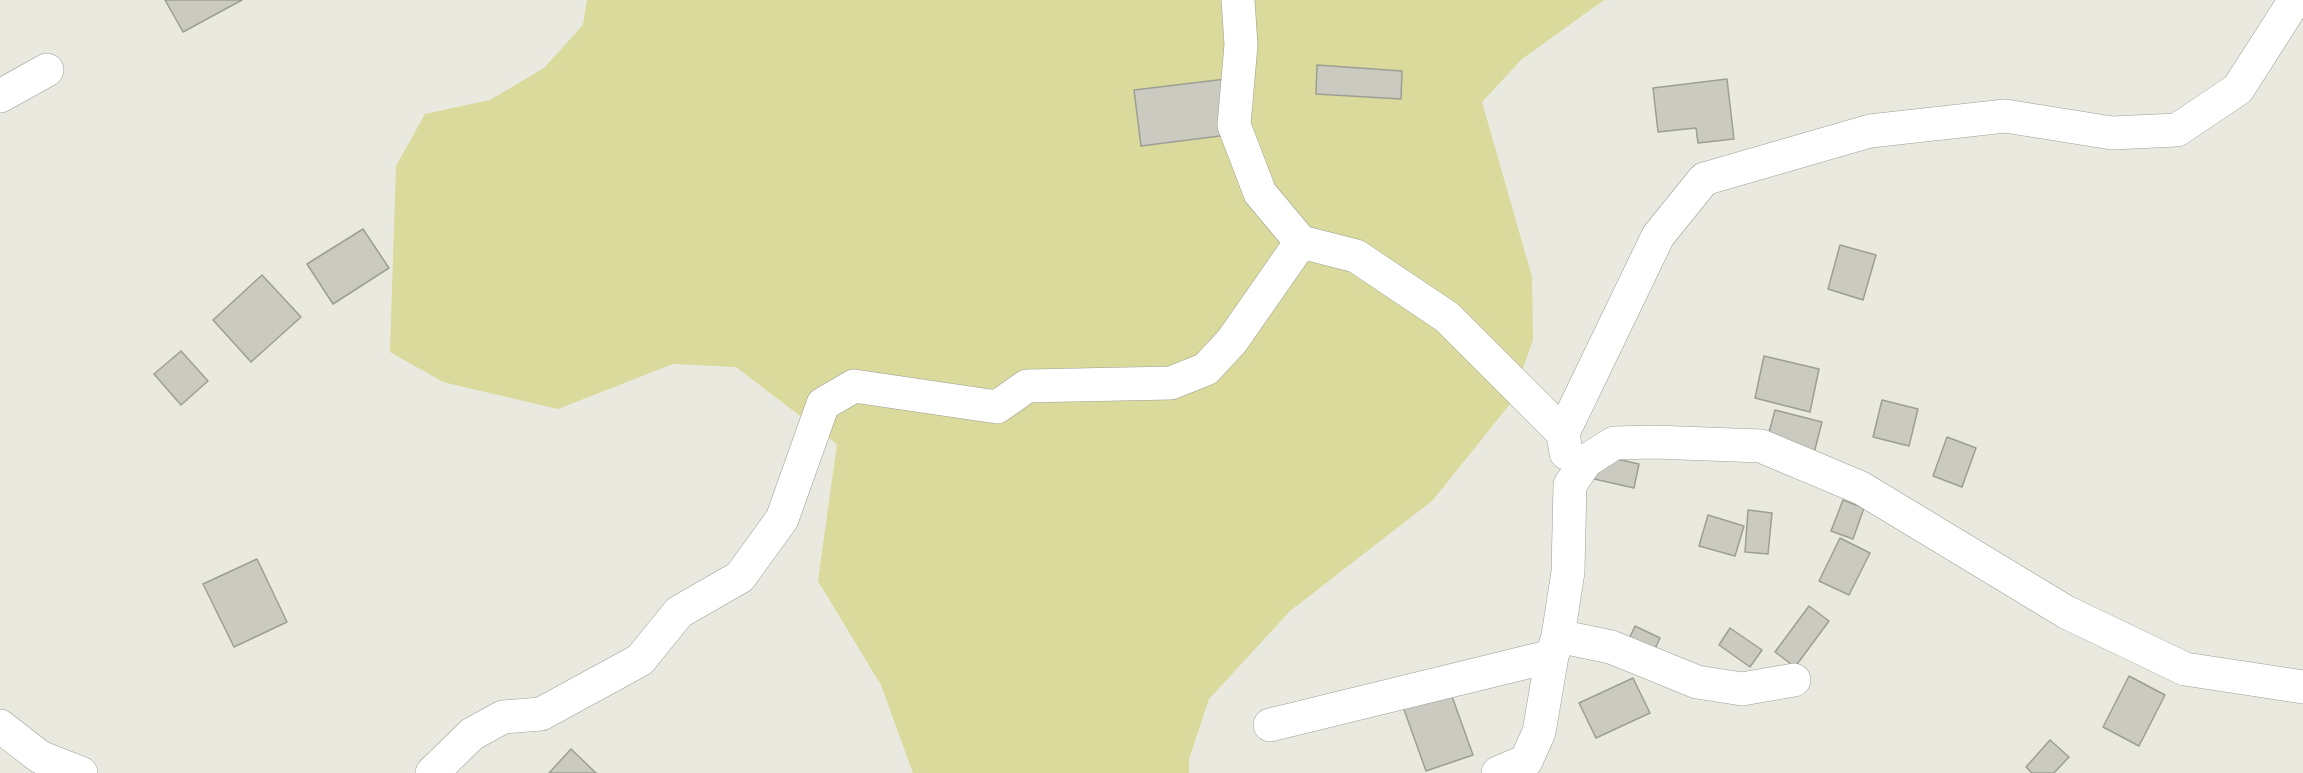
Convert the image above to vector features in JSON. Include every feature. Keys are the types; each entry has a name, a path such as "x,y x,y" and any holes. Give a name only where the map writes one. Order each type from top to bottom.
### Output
{"street":[{"path":"1238,0 1241,45 1234,125 1260,193 1301,242 1356,256 1447,316 1563,433"},
{"path":"1498,773 1526,761 1539,732 1568,572 1570,485 1563,433 1659,236 1704,179 1870,131 2005,116 2112,133 2177,130 2238,89 2295,0"},
{"path":"0,96 47,70"},
{"path":"432,773 472,735 503,717 541,714 640,660 679,612 740,577 782,519 823,404 854,386 997,407 1027,386 1171,383 1206,369 1232,341 1301,242"},
{"path":"1570,485 1586,461 1614,443 1654,442 1761,446 1862,488 2066,612 2185,669 2303,687"},
{"path":"1270,725 1555,646 1611,647 1697,682 1742,689 1794,680"},
{"path":"0,726 32,765 81,773"}],"green space":[{"path":"587,0 1604,0 1522,59 1482,102 1532,277 1533,340 1510,404 1433,500 1290,611 1209,699 1189,759 1189,773 913,773 881,685 818,581 837,444 736,367 673,364 558,409 443,382 390,352 396,166 425,114 490,100 544,68 583,25"}],"building":[{"path":"165,0 242,0 183,32"},
{"path":"1317,65 1402,71 1401,99 1316,94"},
{"path":"1243,77 1251,132 1141,146 1134,90"},
{"path":"1727,79 1734,139 1698,143 1696,128 1658,132 1653,88"},
{"path":"363,229 389,268 333,304 307,264"},
{"path":"1840,245 1876,255 1863,300 1828,289"},
{"path":"262,275 301,317 251,362 213,320"},
{"path":"181,351 208,381 181,405 154,374"},
{"path":"1764,356 1819,369 1810,412 1755,398"},
{"path":"1882,400 1918,409 1909,446 1873,437"},
{"path":"1775,410 1822,422 1814,453 1767,440"},
{"path":"1947,437 1976,448 1962,487 1933,476"},
{"path":"1599,455 1639,464 1634,488 1594,479"},
{"path":"1843,500 1864,508 1853,539 1831,531"},
{"path":"1748,510 1772,513 1768,554 1745,552"},
{"path":"1708,515 1744,526 1735,556 1699,546"},
{"path":"1840,538 1870,553 1849,595 1819,581"},
{"path":"257,559 287,622 234,647 203,584"},
{"path":"1809,606 1829,621 1795,667 1775,652"},
{"path":"1635,626 1660,638 1649,662 1624,650"},
{"path":"1730,628 1762,650 1750,667 1719,645"},
{"path":"2129,676 2165,695 2139,746 2103,727"},
{"path":"1633,678 1650,713 1596,738 1579,703"},
{"path":"1449,688 1473,755 1426,771 1402,704"},
{"path":"2050,740 2069,757 2054,773 2032,773 2026,767"},
{"path":"571,749 596,773 549,773"}]}
